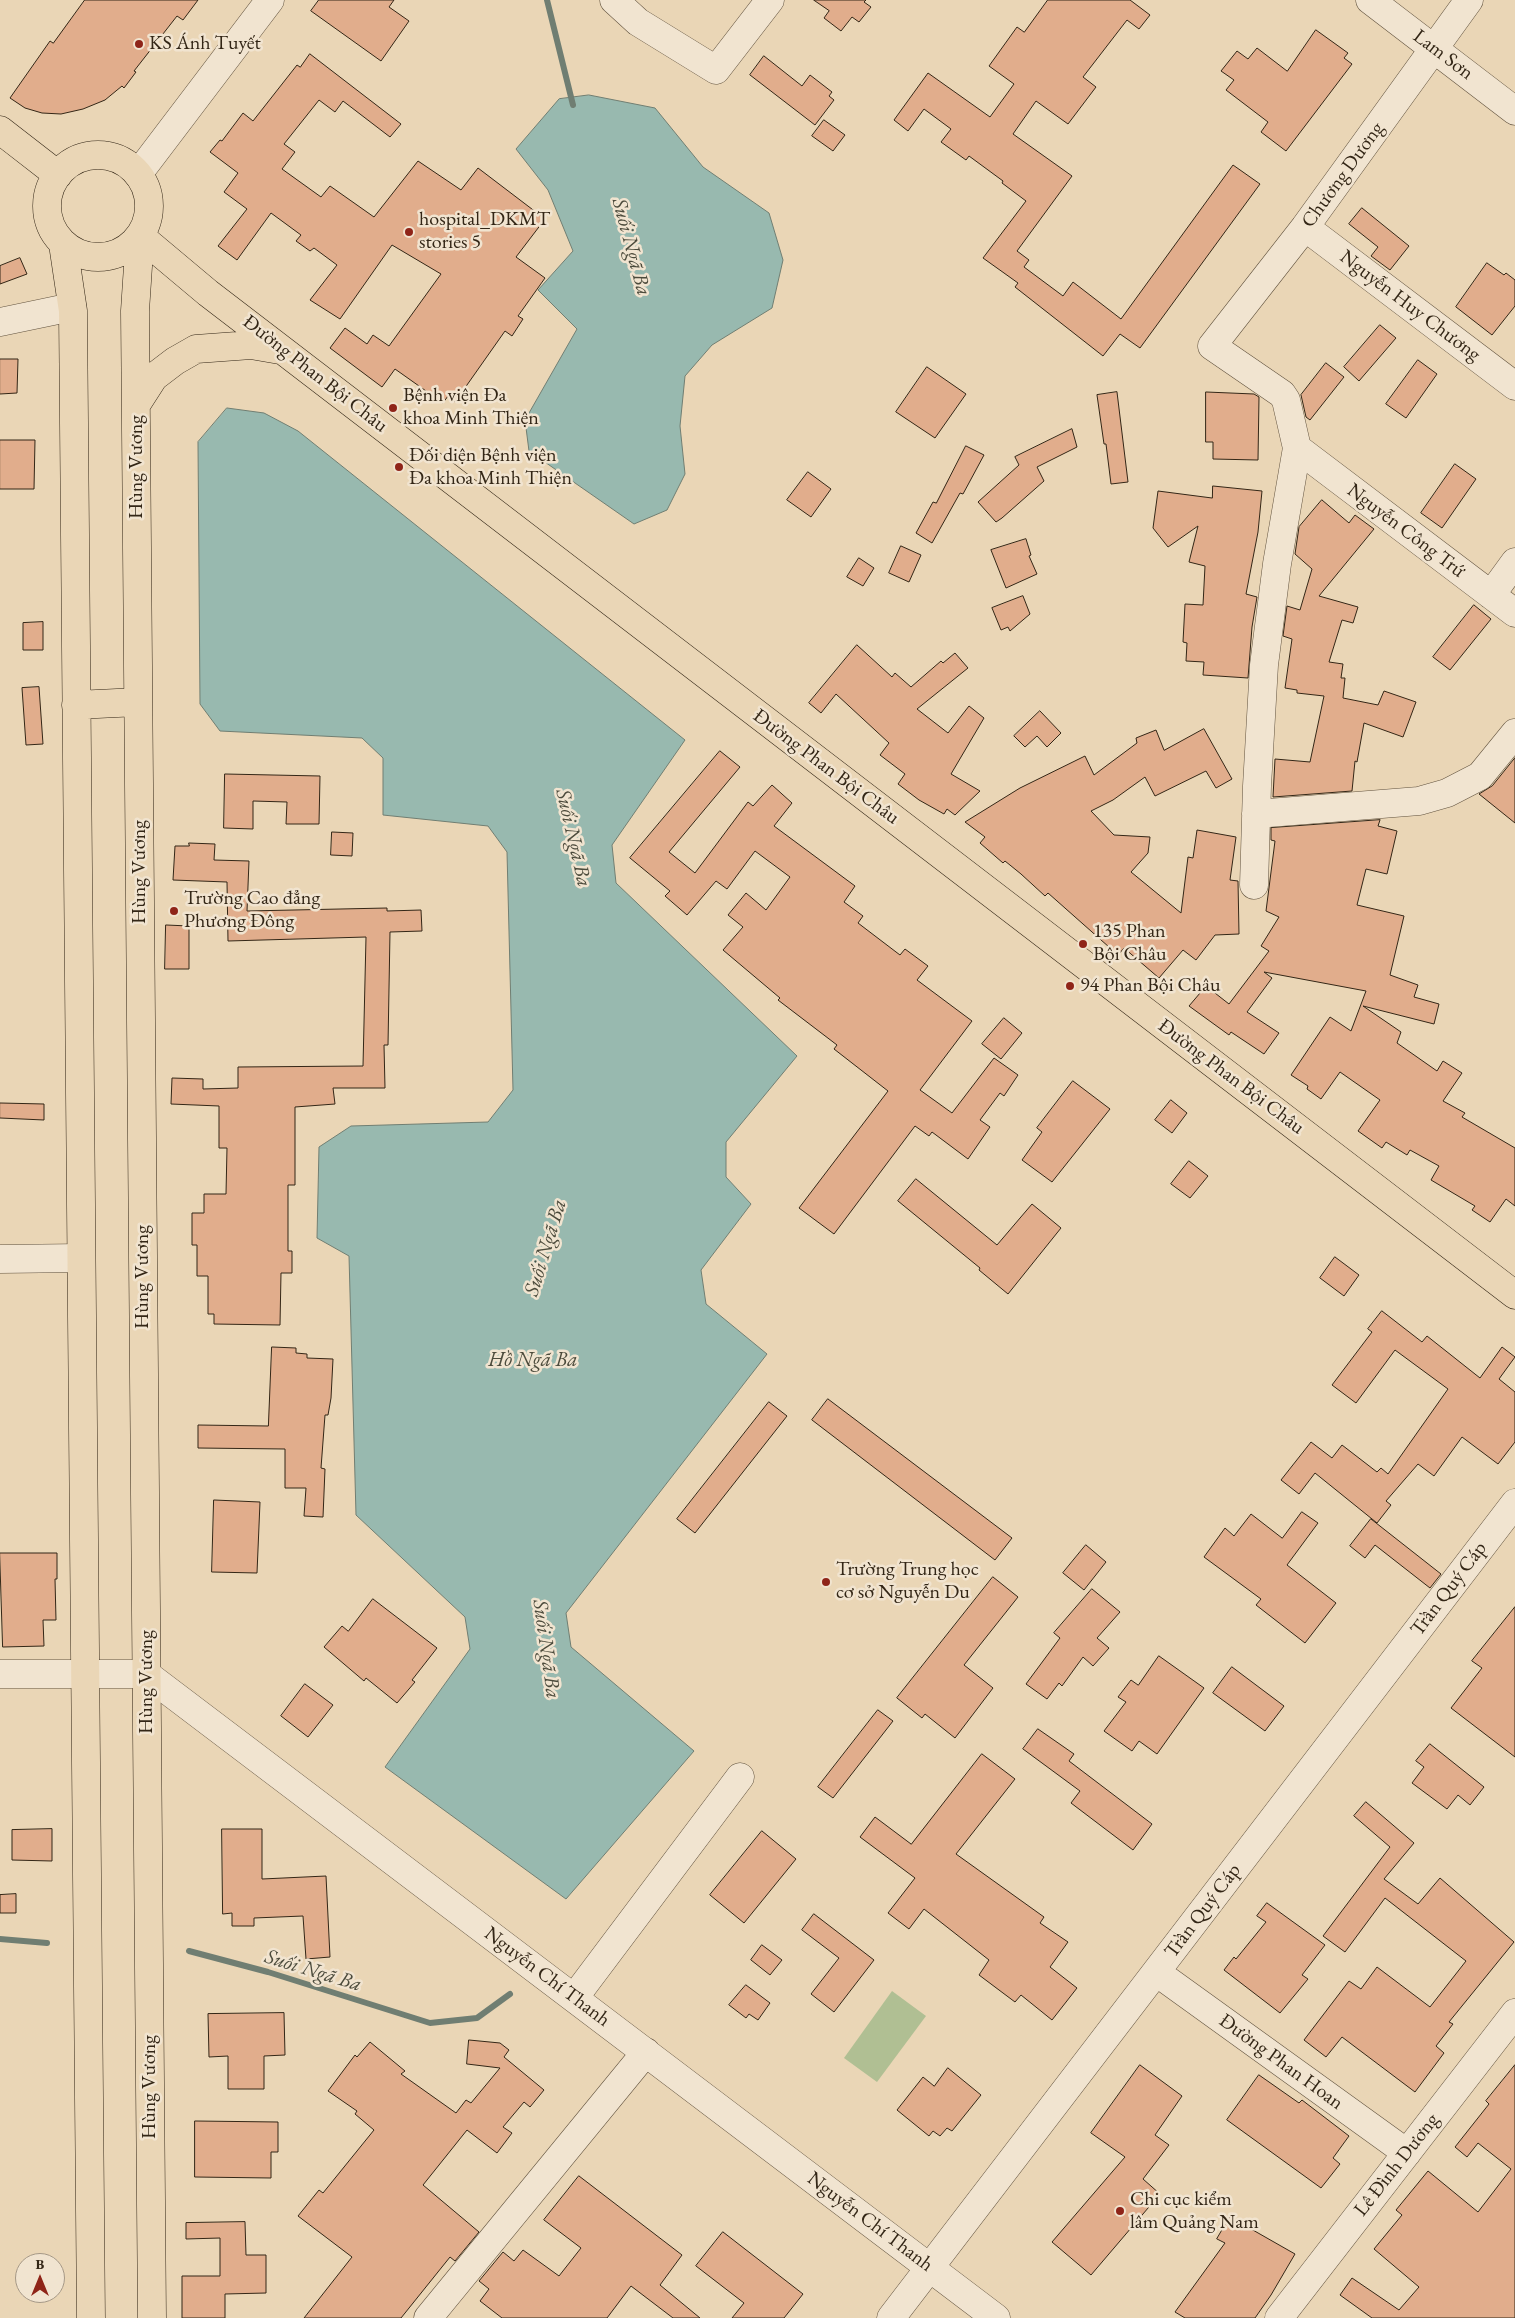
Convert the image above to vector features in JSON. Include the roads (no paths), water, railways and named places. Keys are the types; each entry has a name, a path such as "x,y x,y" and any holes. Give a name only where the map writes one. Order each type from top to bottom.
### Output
{"main road":[{"path":"0,130 58,175"},
{"path":"98,155 113,158 127,164 138,174 146,189 150,205 148,221 140,236 127,248 112,256 95,257 78,253 63,244 54,232 48,218 47,202 50,188 58,175 69,164 83,158 98,155"},
{"name":"Đường Phan Bội Châu","path":"140,236 283,350 1515,1295"},
{"name":"Hùng Vương","path":"140,236 136,311 136,405 152,2318"},
{"path":"63,244 72,307 91,2318"},
{"path":"136,405 154,377 175,360 196,349 251,345 283,350"},
{"path":"76,705 138,702"}],"street":[{"path":"138,174 270,0"},
{"path":"614,0 638,22 716,70 770,0"},
{"name":"Lam Sơn","path":"1370,0 1515,111"},
{"name":"Chương Dương","path":"1297,448 1286,400 1282,394 1212,346 1305,227 1469,0"},
{"name":"Nguyễn Huy Chương","path":"1305,227 1515,386"},
{"path":"0,322 72,307"},
{"path":"1254,885 1264,665 1297,448"},
{"name":"Nguyễn Công Trứ","path":"1297,448 1515,613"},
{"path":"1491,595 1515,562"},
{"path":"1256,814 1419,801 1447,793 1480,776 1515,733"},
{"path":"0,1259 80,1258"},
{"name":"Trần Quý Cáp","path":"891,2318 1515,1503"},
{"path":"0,1674 146,1674"},
{"name":"Nguyễn Chí Thanh","path":"146,1674 996,2318"},
{"path":"574,1998 740,1777"},
{"name":"Đường Phan Hoan","path":"1156,1972 1407,2153"},
{"name":"Lê Đình Dương","path":"1279,2318 1515,2012"},
{"path":"428,2318 646,2052"}],"water":[{"path":"589,95 655,108 703,167 769,213 783,260 772,308 712,345 685,376 680,426 685,474 667,510 634,524 529,451 525,420 577,329 538,290 573,251 548,190 516,149 559,99"},
{"name":"Hồ Ngã Ba","path":"227,408 264,413 298,431 685,740 612,845 616,883 797,1056 726,1142 726,1177 751,1204 701,1270 706,1304 767,1354 566,1613 571,1647 694,1751 566,1899 385,1767 470,1649 465,1617 356,1515 349,1256 317,1238 319,1147 351,1126 488,1122 513,1090 507,852 488,826 383,815 383,758 362,738 220,731 200,704 198,442"}],"waterway":[{"name":"Suối Ngã Ba","path":"547,0 573,105"},
{"name":"Suối Ngã Ba","path":"0,1939 47,1943"},
{"name":"Suối Ngã Ba","path":"189,1951 268,1972 430,2023 477,2018 510,1994"}],"place":[{"name":"KS Ánh Tuyết","path":"139,44"},
{"name":"hospital_DKMT stories 5","path":"409,232"},
{"name":"Bệnh viện Đa khoa Minh Thiện","path":"393,408"},
{"name":"Đối diện Bệnh viện Đa khoa Minh Thiện","path":"399,467"},
{"name":"Trường Cao đẳng Phương Đông","path":"174,911"},
{"name":"135 Phan Bội Châu","path":"1083,944"},
{"name":"94 Phan Bội Châu","path":"1070,986"},
{"name":"Trường Trung học cơ sở Nguyễn Du","path":"826,1582"},
{"name":"Chi cục kiểm lâm Quảng Nam","path":"1120,2211"}]}
